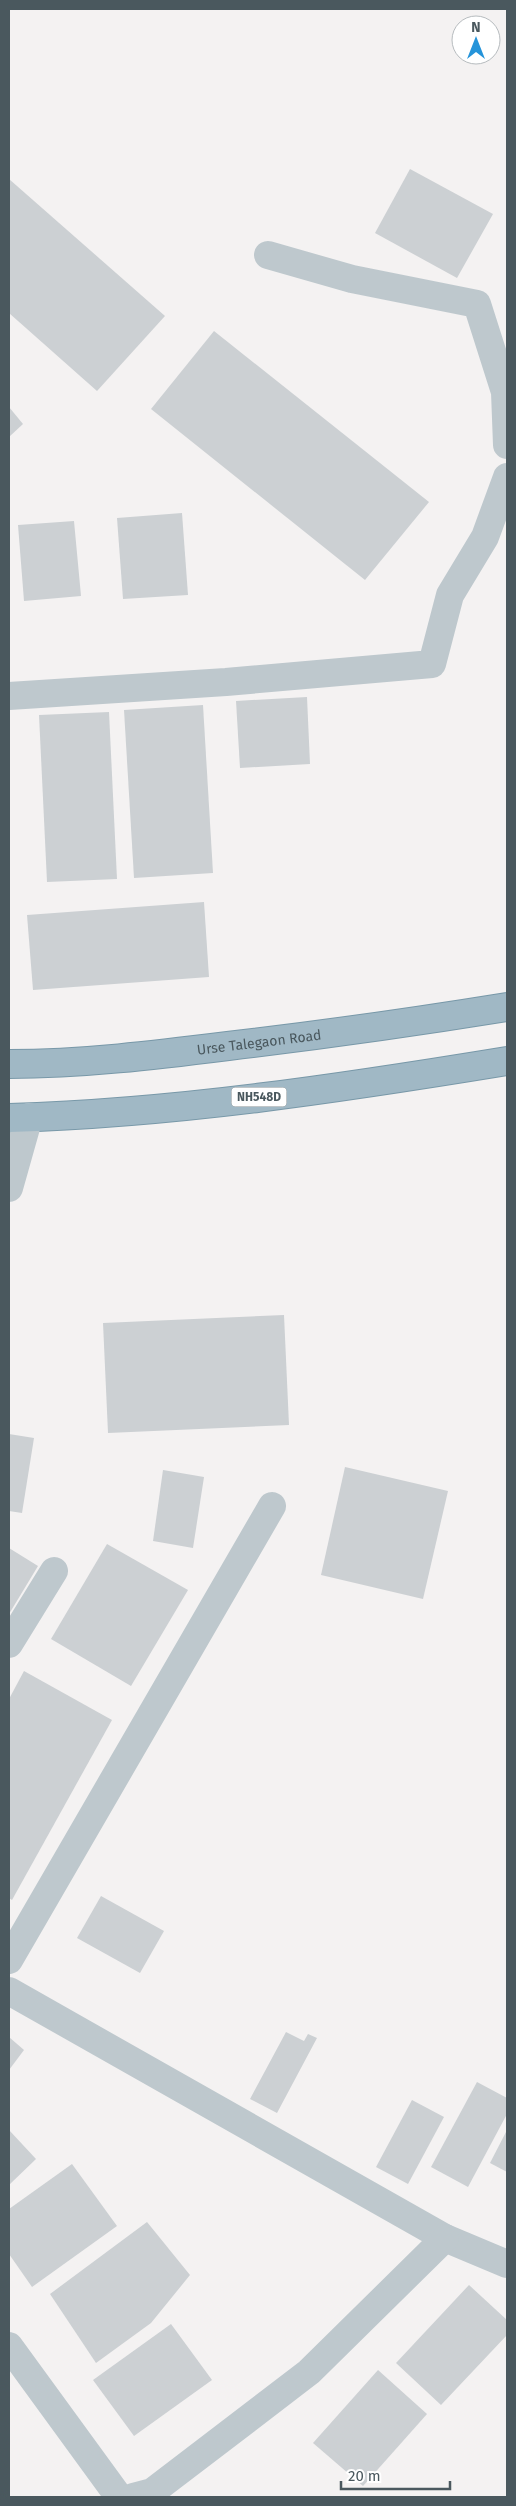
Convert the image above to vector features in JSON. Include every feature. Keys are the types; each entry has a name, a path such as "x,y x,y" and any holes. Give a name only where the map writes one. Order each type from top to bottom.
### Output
{"highway":[{"name":"Urse Talegaon Road","path":"9,1064 52,1064 174,1053 352,1032 507,1007"},
{"name":"NH548D","path":"19,1117 108,1114 346,1087 507,1060"}],"street":[{"path":"268,255 352,279 477,304 505,392 507,446"},
{"path":"9,696 226,682 432,664 450,595 485,537 507,477"},
{"path":"9,1188 19,1117"},
{"path":"9,1960 272,1506"},
{"path":"9,1644 54,1571"},
{"path":"9,1991 445,2238 507,2264"},
{"path":"133,2497 152,2492 309,2372 445,2238"},
{"path":"9,2346 119,2497"}],"building":[{"path":"410,169 493,214 457,278 375,233"},
{"path":"9,179 165,316 97,391 9,313"},
{"path":"214,331 429,502 365,580 151,409"},
{"path":"9,407 23,424 9,437"},
{"path":"182,513 188,595 123,599 117,518"},
{"path":"74,521 81,596 24,601 18,525"},
{"path":"307,697 310,764 240,768 236,701"},
{"path":"203,705 213,873 134,878 124,710"},
{"path":"109,712 117,879 47,882 39,715"},
{"path":"204,902 209,977 33,990 27,915"},
{"path":"284,1315 289,1425 108,1433 103,1323"},
{"path":"9,1434 34,1438 22,1513 9,1511"},
{"path":"345,1467 448,1491 423,1599 321,1575"},
{"path":"163,1470 204,1477 193,1548 153,1541"},
{"path":"107,1544 188,1590 131,1686 51,1639"},
{"path":"9,1548 38,1566 9,1614"},
{"path":"24,1671 112,1720 12,1900 9,1898 9,1699"},
{"path":"101,1896 164,1931 140,1973 77,1938"},
{"path":"286,2032 304,2041 308,2034 317,2038 277,2113 250,2099"},
{"path":"9,2037 24,2050 9,2070"},
{"path":"477,2082 507,2098 507,2114 468,2187 431,2167"},
{"path":"412,2100 444,2117 408,2184 376,2167"},
{"path":"9,2130 36,2159 9,2185"},
{"path":"507,2130 507,2172 490,2163"},
{"path":"72,2164 117,2226 32,2287 9,2254 9,2209"},
{"path":"147,2222 190,2275 151,2323 96,2363 50,2294"},
{"path":"469,2285 507,2320 507,2335 441,2405 396,2363"},
{"path":"171,2324 212,2380 134,2436 93,2380"},
{"path":"378,2370 427,2414 363,2486 313,2443"}]}
